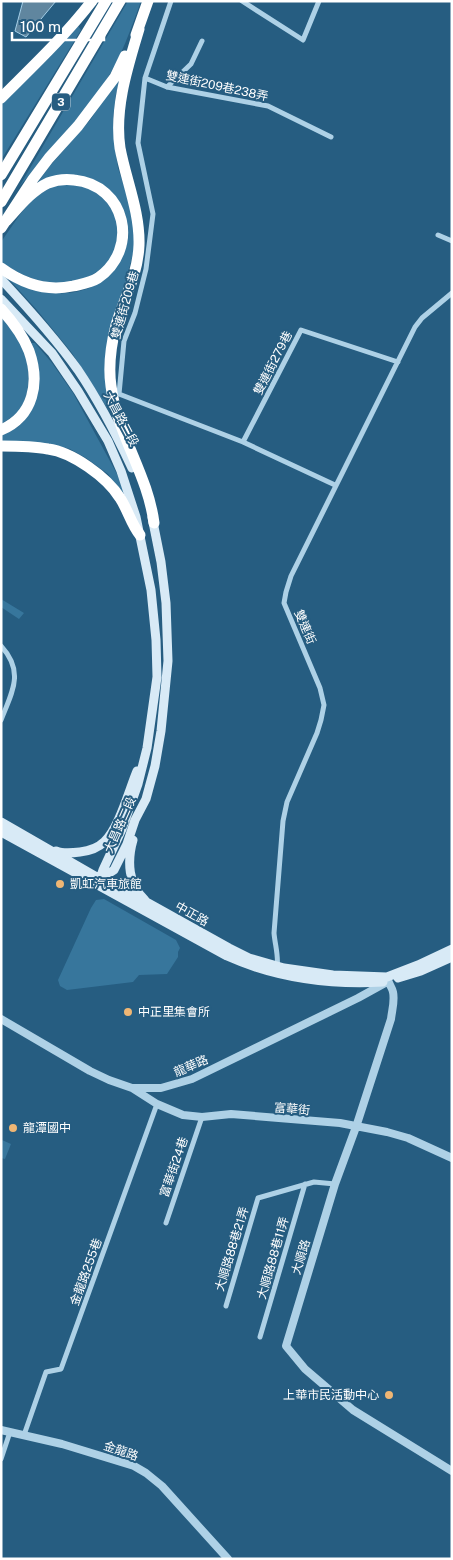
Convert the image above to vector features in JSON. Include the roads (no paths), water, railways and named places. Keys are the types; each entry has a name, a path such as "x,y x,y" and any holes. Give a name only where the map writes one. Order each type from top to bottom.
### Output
{"highway":[{"path":"1,98 47,52 92,1"},
{"name":"3","path":"1,175 106,1"},
{"name":"3","path":"1,202 120,1"},
{"path":"148,1 127,69 120,107 120,147 137,218 139,244 129,292 116,327 110,354 110,374 115,405 146,487 154,523"},
{"path":"3,226 16,203 38,172 78,126 115,77 139,29"},
{"path":"1,268 24,282 35,286 63,288 88,282 96,279 110,267 119,252 123,235 121,216 116,205 110,197 97,187 82,180 66,179 49,183 36,191 3,226"},
{"path":"1,310 18,330 28,351 33,368 31,400 24,414 10,426 1,430"},
{"path":"1,446 49,449 85,464 97,473 120,497 134,527 140,535"}],"main road":[{"name":"大昌路二段","path":"1,279 42,324 78,370 115,431 154,523 161,562 165,594 168,661 161,731 155,766 146,799 135,820 127,844 114,870 100,879"},
{"name":"大昌路二段","path":"1,299 52,353 66,371 108,441 121,471 136,517 151,590 156,640 157,677 147,748 138,784 122,829 100,879"},
{"path":"41,845 60,852 74,853 88,851 103,844 116,823 147,748"},
{"path":"146,799 132,842 129,866 132,881 142,897 155,908"},
{"name":"中正路","path":"1,822 100,879 114,884 229,948 277,970"},
{"name":"中正路","path":"1,832 247,965 277,970 387,979"},
{"path":"387,979 452,949"},
{"path":"387,979 421,971 452,956"}],"street":[{"name":"雙連街209巷238弄","path":"170,1 144,78 167,87 268,106 331,137"},
{"path":"242,1 303,40 319,1"},
{"path":"167,87 191,64 202,41"},
{"name":"雙連街209巷","path":"144,78 138,143 154,214 146,269 124,341 119,394 244,442 335,485"},
{"path":"438,235 452,241"},
{"name":"雙連街","path":"277,970 274,933 287,802 317,733 324,705 320,688 284,604 286,592 291,576 335,485 415,327 422,318 452,293"},
{"name":"雙連街279巷","path":"244,442 301,330 398,362"},
{"path":"1,646 9,654 15,672 14,687 1,720"},
{"name":"龍華路","path":"1,1019 90,1071 110,1080 132,1088 162,1088 192,1079 358,998 387,979"},
{"name":"大順路","path":"387,979 393,992 394,1003 391,1018 356,1127 335,1184 286,1346 305,1369 353,1410 452,1471"},
{"name":"富華街","path":"132,1088 157,1104 183,1115 202,1117 231,1114 340,1123 408,1138 452,1158"},
{"name":"金龍路255巷","path":"24,1435 46,1372 61,1369 157,1104"},
{"name":"富華街24巷","path":"166,1223 202,1117"},
{"path":"305,1184 314,1182 335,1184"},
{"name":"大順路88巷21弄","path":"226,1306 258,1198 305,1184"},
{"name":"大順路88巷11弄","path":"260,1337 305,1184"},
{"name":"金龍路","path":"1,1430 62,1444 126,1463 146,1473 162,1486 228,1559"},
{"path":"1,1459 10,1432"}],"place":[{"name":"凱虹汽車旅館","path":"60,884"},
{"name":"中正里集會所","path":"128,1012"},
{"name":"龍潭國中","path":"13,1128"},
{"name":"上華市民活動中心","path":"389,1395"}]}
